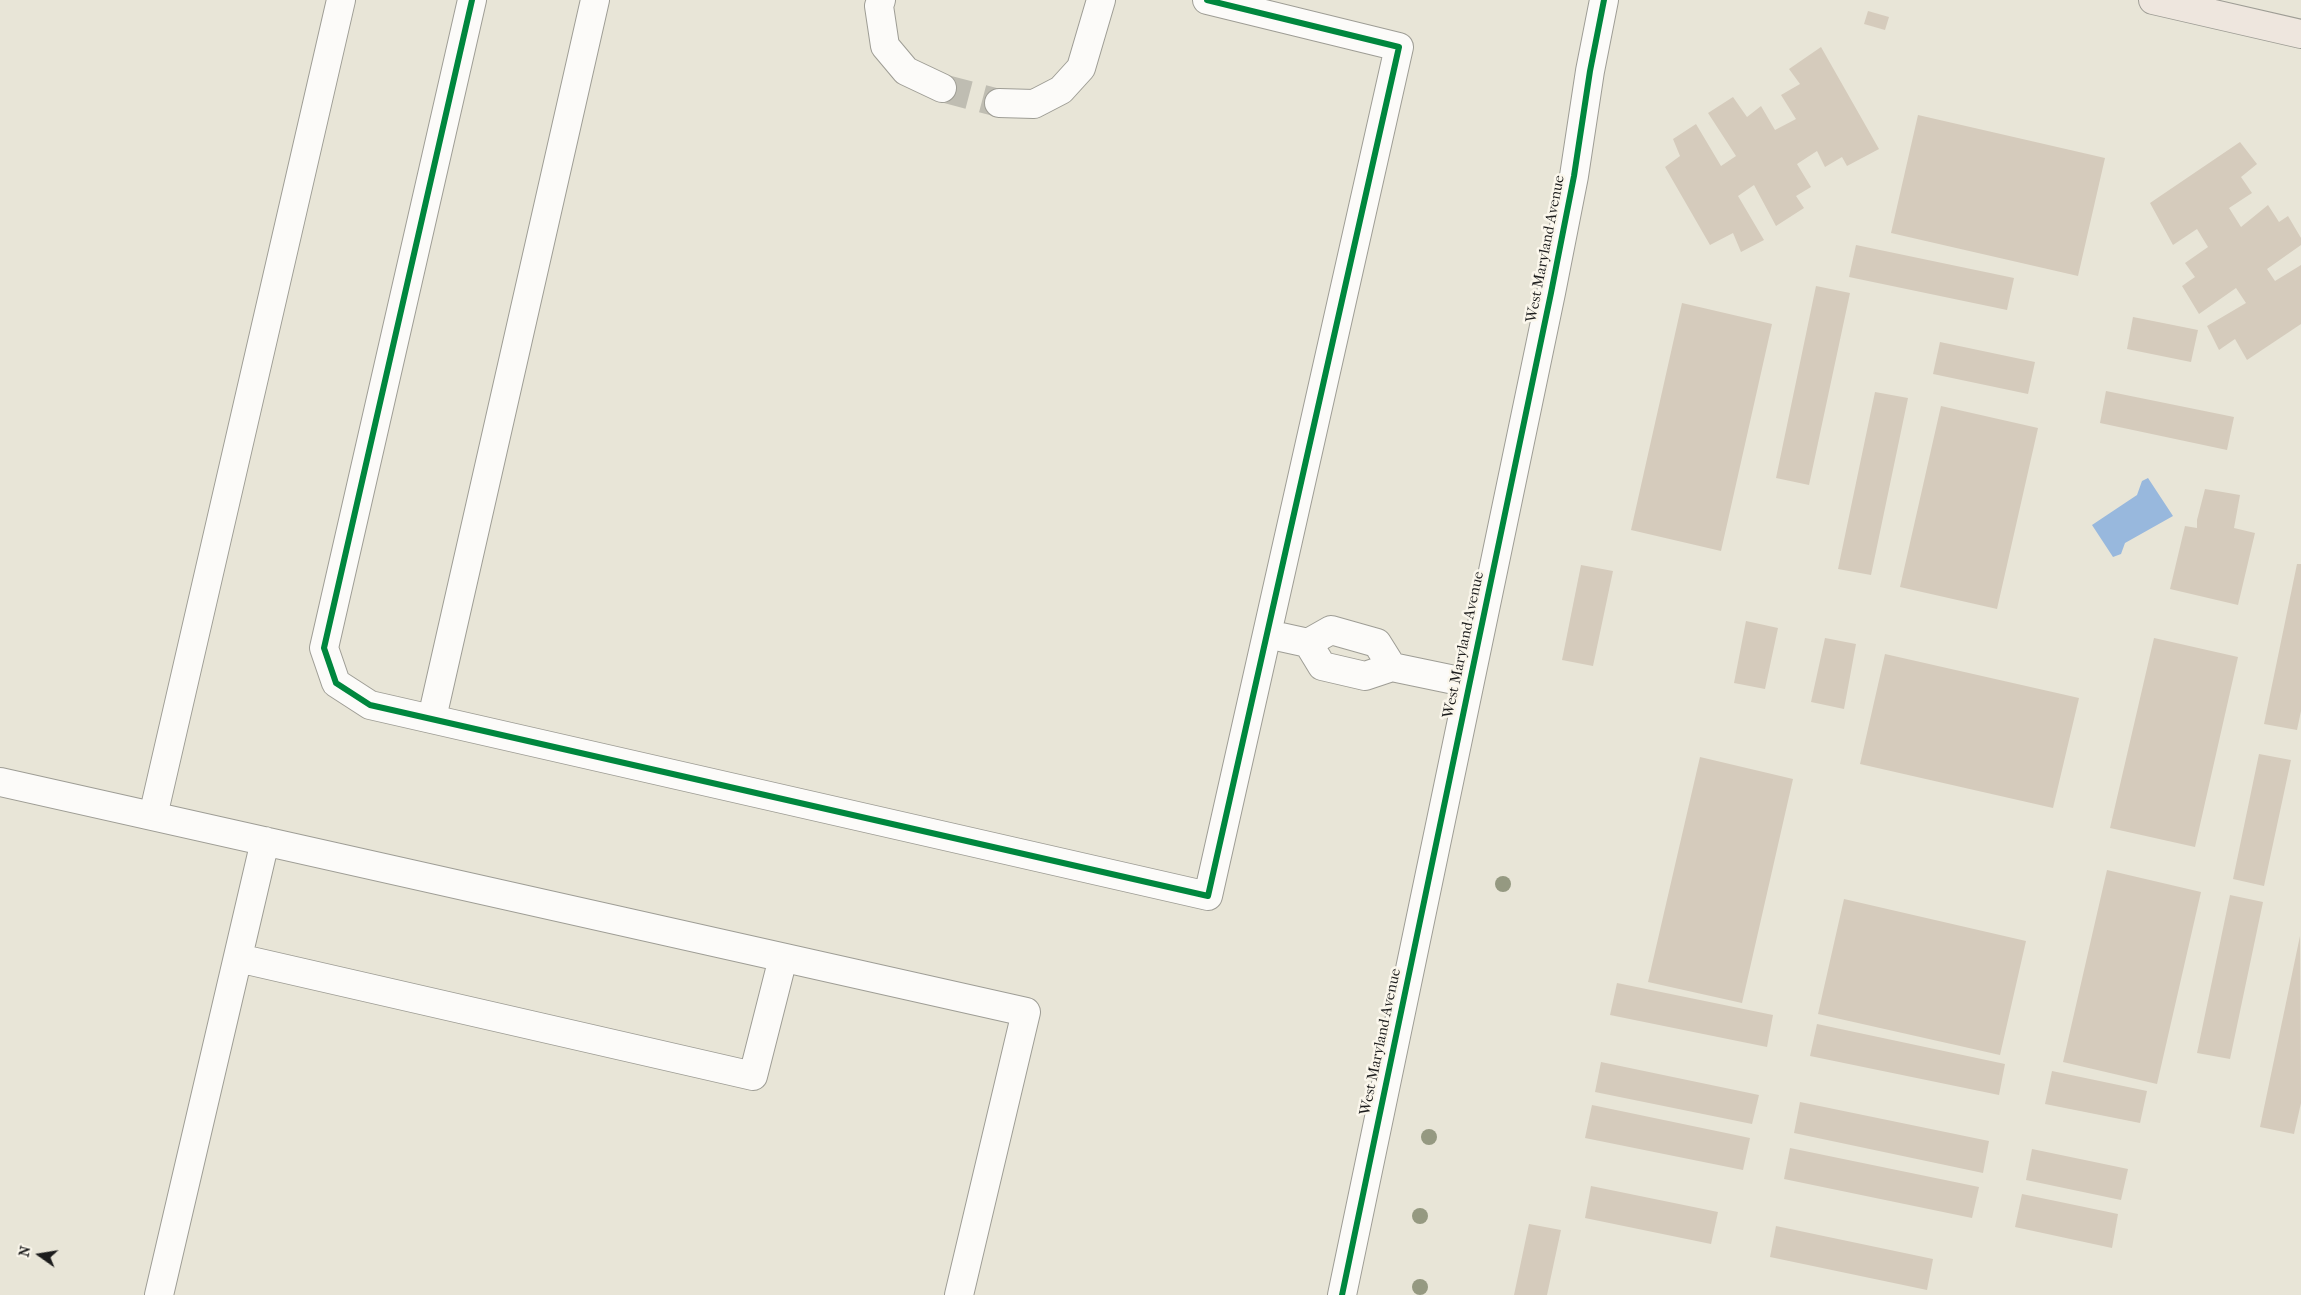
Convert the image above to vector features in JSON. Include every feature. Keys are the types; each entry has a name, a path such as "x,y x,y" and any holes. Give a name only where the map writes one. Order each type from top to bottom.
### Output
{"main road":[{"path":"2153,0 2301,34"}],"street":[{"path":"153,816 341,0"},
{"path":"472,0 324,648 336,683 370,704 1208,896 1399,47 1207,0"},
{"path":"432,718 595,0"},
{"path":"881,0 879,6 885,46 906,71 942,88"},
{"path":"999,103 1034,104 1061,90 1081,68 1102,0"},
{"name":"West Maryland Avenue","path":"1342,1295 1556,264 1604,0"},
{"path":"1267,634 1308,643 1331,630 1376,643 1392,667"},
{"path":"1308,643 1322,666 1365,676 1392,667 1468,683"},
{"path":"0,782 1026,1012 959,1295"},
{"path":"159,1295 265,841"},
{"path":"238,958 753,1076 783,958"}],"water":[{"path":"2148,478 2173,516 2125,543 2121,554 2113,557 2092,525 2137,495 2142,481"}],"building":[{"path":"1868,11 1889,17 1885,30 1864,24"},
{"path":"1821,47 1879,149 1847,166 1842,157 1825,167 1817,151 1797,164 1811,187 1796,196 1804,208 1776,226 1754,185 1738,196 1764,240 1741,252 1733,233 1710,245 1665,167 1680,156 1673,139 1696,124 1721,166 1736,156 1708,113 1733,97 1747,117 1761,106 1775,130 1796,119 1781,95 1800,84 1789,69"},
{"path":"1918,115 2105,158 2078,276 1891,233"},
{"path":"2240,142 2257,164 2241,177 2252,193 2229,208 2241,227 2268,205 2279,222 2288,216 2301,238 2301,245 2267,269 2275,281 2301,265 2301,324 2247,360 2235,339 2219,350 2207,326 2246,303 2236,288 2199,314 2182,286 2195,277 2185,263 2208,247 2197,229 2173,245 2150,203"},
{"path":"1856,245 2014,278 2007,310 1849,277"},
{"path":"1816,286 1850,293 1809,485 1776,478"},
{"path":"1682,303 1772,324 1721,551 1631,530"},
{"path":"2133,317 2198,330 2191,362 2127,349"},
{"path":"1940,342 2035,362 2028,394 1933,374"},
{"path":"2106,391 2234,417 2227,450 2100,423"},
{"path":"1875,392 1908,398 1871,575 1838,569"},
{"path":"1941,406 2038,428 1997,609 1900,587"},
{"path":"2205,489 2240,495 2234,528 2255,533 2238,605 2170,589 2185,526 2197,528 2197,520"},
{"path":"2297,564 2301,564 2301,711 2297,730 2264,724"},
{"path":"1581,565 1613,571 1593,666 1562,660"},
{"path":"1746,621 1778,628 1765,689 1734,683"},
{"path":"1825,638 1856,644 1844,709 1811,702"},
{"path":"2154,638 2238,657 2195,847 2110,828"},
{"path":"1885,654 2079,698 2053,808 1860,764"},
{"path":"2259,754 2291,760 2264,886 2233,879"},
{"path":"1700,757 1793,779 1742,1003 1648,982"},
{"path":"2107,870 2201,892 2157,1084 2063,1062"},
{"path":"2230,895 2263,902 2230,1059 2197,1053"},
{"path":"1844,899 2026,941 2000,1055 1818,1014"},
{"path":"2300,936 2301,1103 2294,1134 2260,1127"},
{"path":"1617,983 1773,1015 1767,1047 1610,1015"},
{"path":"1817,1024 2005,1064 1999,1095 1810,1056"},
{"path":"1601,1062 1759,1095 1752,1124 1595,1092"},
{"path":"2052,1071 2147,1091 2140,1123 2045,1104"},
{"path":"1800,1102 1989,1141 1983,1173 1794,1133"},
{"path":"1592,1105 1750,1138 1743,1170 1585,1138"},
{"path":"1790,1148 1979,1187 1972,1218 1784,1179"},
{"path":"2032,1149 2128,1169 2121,1200 2026,1180"},
{"path":"1591,1186 1718,1212 1711,1244 1585,1218"},
{"path":"2022,1194 2118,1214 2112,1248 2015,1227"},
{"path":"1529,1224 1561,1230 1547,1295 1514,1295"},
{"path":"1776,1226 1933,1259 1927,1290 1770,1257"}],"tunnel":[{"path":"942,88 999,103"}],"cycle path":[{"path":"472,0 324,648 336,683 370,705 1208,896 1399,47 1207,0"},
{"path":"1342,1295 1551,293 1574,176 1590,71 1604,0"}]}
